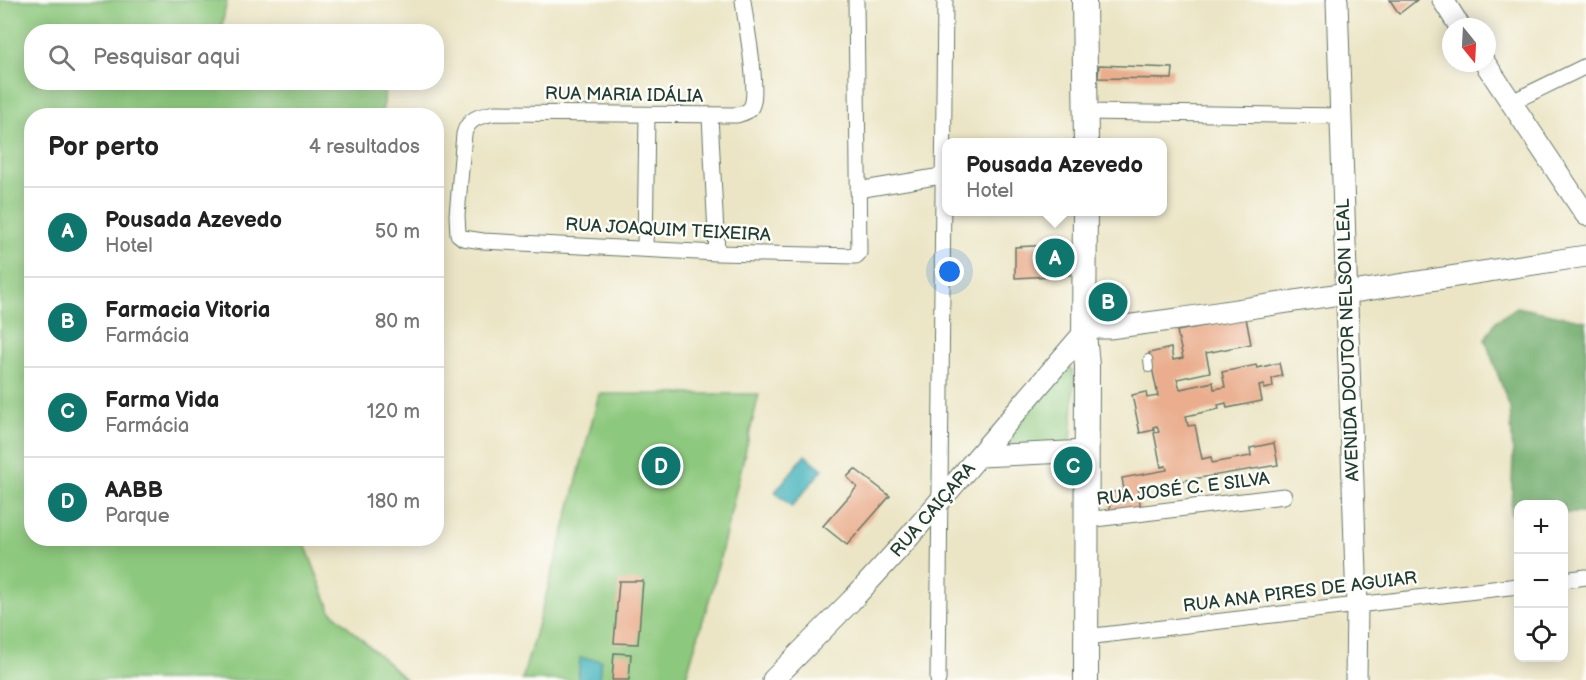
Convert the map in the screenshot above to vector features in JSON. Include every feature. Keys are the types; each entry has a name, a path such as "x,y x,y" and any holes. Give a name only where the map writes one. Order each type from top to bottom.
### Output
{"main road":[{"path":"1084,0 1086,138"},
{"path":"1085,216 1086,680"}],"street":[{"name":"RUA MARIA IDÁLIA","path":"495,113 737,115 750,109 753,104 754,87 743,0"},
{"path":"856,0 858,190 942,176"},
{"path":"945,0 945,138"},
{"name":"AVENIDA DOUTOR NELSON LEAL","path":"1337,0 1357,605 1356,680"},
{"path":"1447,1 1456,18"},
{"path":"1512,102 1586,66"},
{"path":"1491,72 1586,215"},
{"path":"1085,112 1342,116"},
{"name":"RUA JOAQUIM TEIXEIRA","path":"495,113 473,119 466,125 456,229 463,238 483,241 717,253 856,256 859,253 858,190"},
{"path":"645,249 647,115"},
{"path":"710,116 717,253"},
{"path":"938,680 944,216"},
{"path":"1084,333 1096,328 1126,326 1586,256"},
{"name":"RUA CAIÇARA","path":"773,680 903,544 1084,333"},
{"path":"980,456 1087,451"},
{"name":"RUA JOSÉ C. E SILVA","path":"1087,520 1284,496"},
{"path":"1568,579 1586,577"},
{"name":"RUA ANA PIRES DE AGUIAR","path":"1086,637 1514,585"}],"green space":[{"path":"0,0 227,0 222,24 24,24 24,90 385,90 383,108 24,108 24,546 306,546 331,611 406,680 0,680"},
{"path":"1517,307 1586,321 1586,513 1568,513 1568,500 1514,500 1514,514 1511,514 1513,455 1510,408 1485,339 1496,321"},
{"path":"1067,366 1072,369 1074,381 1071,444 1007,445 1001,443"},
{"path":"599,394 759,394 713,587 685,680 522,680"}],"water":[{"path":"805,455 823,469 792,507 775,492"},
{"path":"580,658 601,660 599,680 578,680"}],"building":[{"path":"1390,0 1417,0 1399,14"},
{"path":"1099,65 1173,68 1172,79 1098,78"},
{"path":"1068,244 1070,275 1015,278 1015,247"},
{"path":"1246,318 1251,344 1206,353 1210,372 1177,379 1180,389 1213,382 1214,389 1225,387 1222,372 1279,363 1282,376 1272,378 1273,387 1264,389 1264,385 1259,386 1262,401 1227,408 1226,403 1218,405 1219,409 1186,416 1188,426 1195,425 1202,459 1211,457 1212,463 1251,456 1250,448 1274,443 1278,465 1138,488 1141,511 1110,515 1109,493 1124,490 1122,478 1167,470 1166,466 1161,467 1154,433 1159,432 1157,426 1153,427 1154,430 1140,433 1132,395 1146,392 1147,398 1158,396 1149,353 1171,348 1173,360 1183,358 1177,331"},
{"path":"855,469 890,496 847,545 823,526 857,487 847,477"},
{"path":"619,581 643,581 638,644 614,643"},
{"path":"614,653 631,654 629,680 612,680"}],"place":[{"name":"Pousada Azevedo","path":"1055,258"},
{"name":"Farmacia Vitoria","path":"1108,302"},
{"name":"AABB","path":"661,466"},
{"name":"Farma Vida","path":"1073,466"}]}
